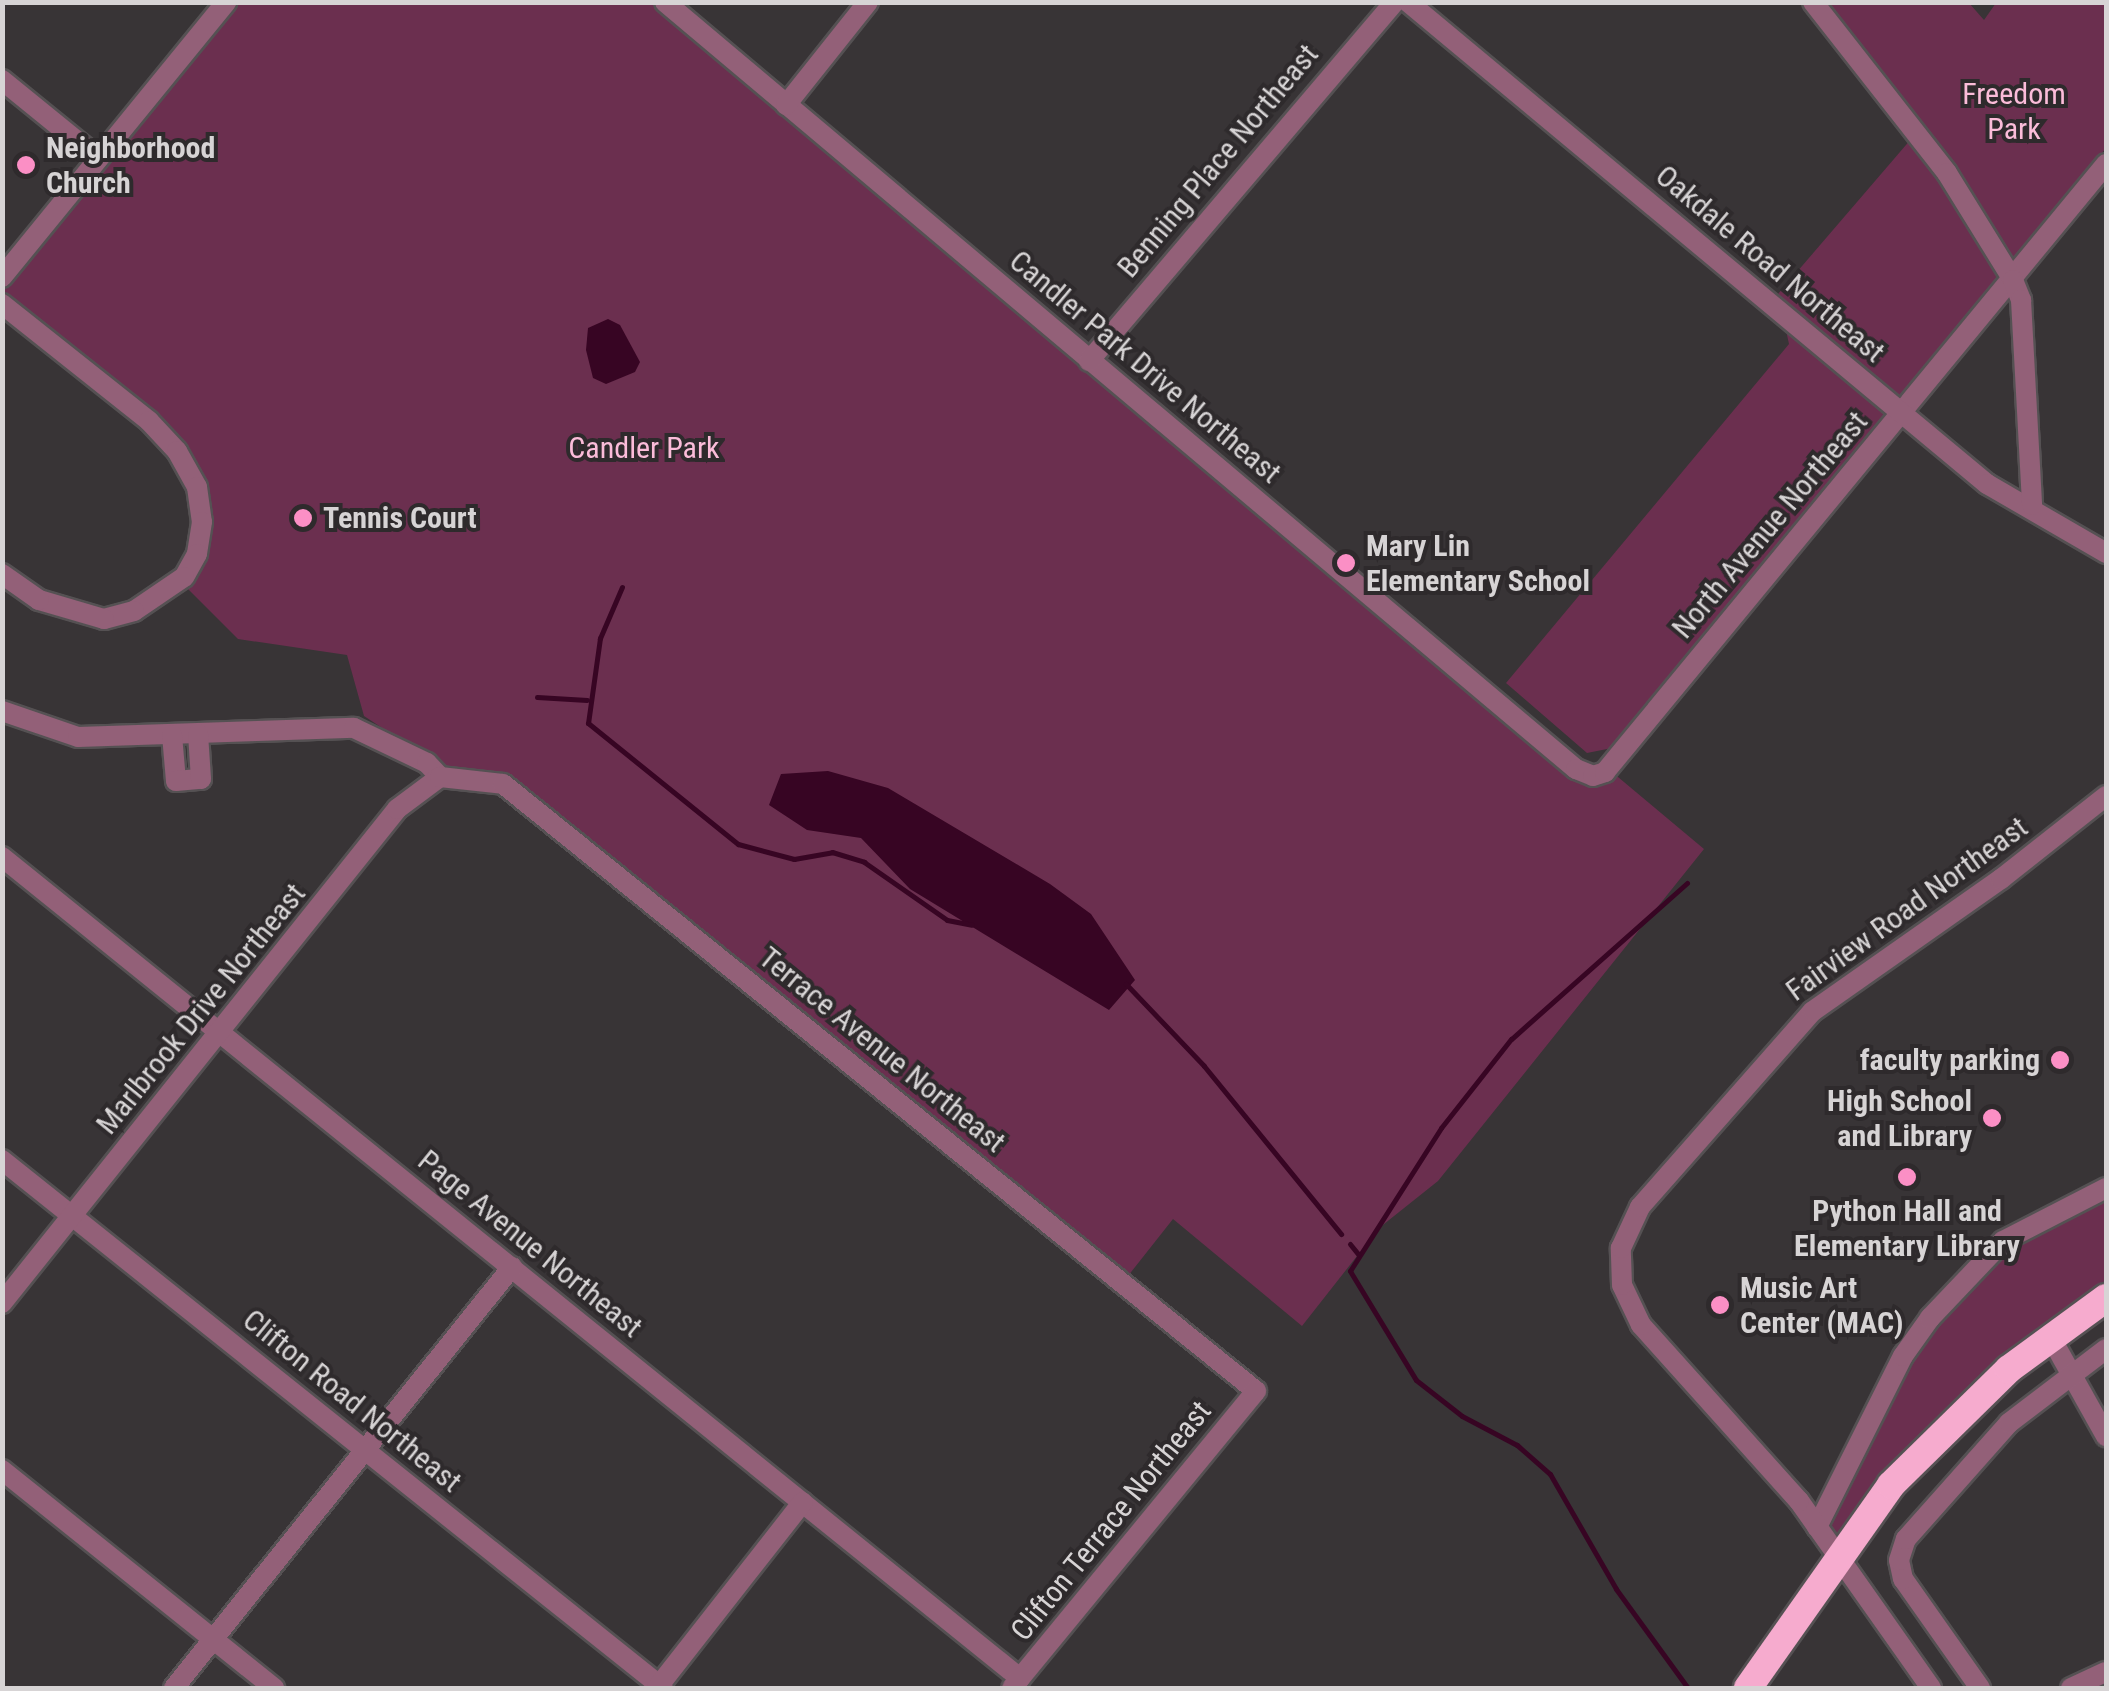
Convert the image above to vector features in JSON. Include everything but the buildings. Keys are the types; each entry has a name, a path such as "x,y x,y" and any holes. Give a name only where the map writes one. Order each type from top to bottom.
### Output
{"highway":[{"path":"1751,1685 1837,1554 1891,1485 2050,1336 2106,1298"}],"street":[{"path":"2,277 226,2"},
{"name":"Candler Park Drive Northeast","path":"665,2 1088,361 1588,775"},
{"path":"786,105 868,2"},
{"name":"Benning Place Northeast","path":"1088,361 1396,2"},
{"name":"Oakdale Road Northeast","path":"1408,2 1987,484 2032,506 2106,553"},
{"path":"1814,2 1947,172 2013,280 2021,300 2032,506"},
{"path":"2,80 98,158"},
{"name":"North Avenue Northeast","path":"1588,775 1604,772 2106,164"},
{"path":"2,304 149,421 177,451 197,487 202,522 197,554 184,577 134,611 104,619 39,600 2,574"},
{"path":"2,711 78,737 354,728 451,776"},
{"path":"172,735 176,781 202,779 198,734"},
{"name":"Marlbrook Drive Northeast","path":"2,1304 397,809 451,776"},
{"name":"Terrace Avenue Northeast","path":"451,776 503,784 1256,1391"},
{"name":"Fairview Road Northeast","path":"1931,1688 1817,1526 1634,1315 1620,1275 1626,1233 1640,1207 1813,1011 2002,880 2106,796"},
{"name":"Page Avenue Northeast","path":"2,857 803,1502 1016,1683"},
{"name":"Clifton Road Northeast","path":"2,1160 660,1687"},
{"path":"1817,1526 1903,1356 1930,1318 2003,1241 2106,1188"},
{"path":"174,1688 369,1453 512,1266"},
{"path":"2050,1336 2106,1436"},
{"path":"1980,1688 1902,1580 1899,1560 1906,1539 1959,1474 2072,1370 2106,1348"},
{"name":"Clifton Terrace Northeast","path":"1016,1683 1256,1391"},
{"path":"2,1470 274,1688"},
{"path":"660,1687 803,1502"},
{"path":"2071,1688 2106,1672"}],"green space":[{"name":"Candler Park","path":"226,3 669,3 1568,752 1612,772 1704,849 1438,1181 1379,1228 1302,1326 1173,1219 1124,1281 504,780 440,766 364,716 347,655 238,639 184,585 206,530 174,440 3,301 3,285"},
{"name":"Freedom Park","path":"1819,3 1969,3 1984,20 1996,3 2106,3 2106,148 1612,748 1587,753 1506,683 1789,344 1778,294 1924,124"},
{"path":"2106,1196 2106,1291 1837,1546 1824,1529 1913,1337 1985,1260"}],"shaded area":[{"path":"608,319 620,325 640,362 635,372 606,384 593,378 586,350 588,328"},
{"path":"828,771 888,788 1050,884 1091,914 1135,980 1109,1010 910,889 861,838 807,830 769,805 781,774"}],"waterway":[{"path":"622,587 600,638 588,723 738,844 794,859 832,852 864,862 947,920 972,925"},
{"path":"537,697 587,700"},
{"path":"1687,883 1511,1039 1441,1128 1350,1271 1416,1380 1462,1416 1517,1445 1550,1474 1616,1589 1688,1688"},
{"path":"1126,984 1204,1066 1341,1234"},
{"path":"1350,1244 1358,1254"}],"place":[{"name":"Neighborhood Church","path":"26,165"},
{"name":"Tennis Court","path":"303,518"},
{"name":"Mary Lin Elementary School","path":"1346,563"},
{"name":"faculty parking","path":"2060,1060"},
{"name":"High School and Library","path":"1992,1118"},
{"name":"Python Hall and Elementary Library","path":"1907,1177"},
{"name":"Music Art Center (MAC)","path":"1720,1305"}]}
